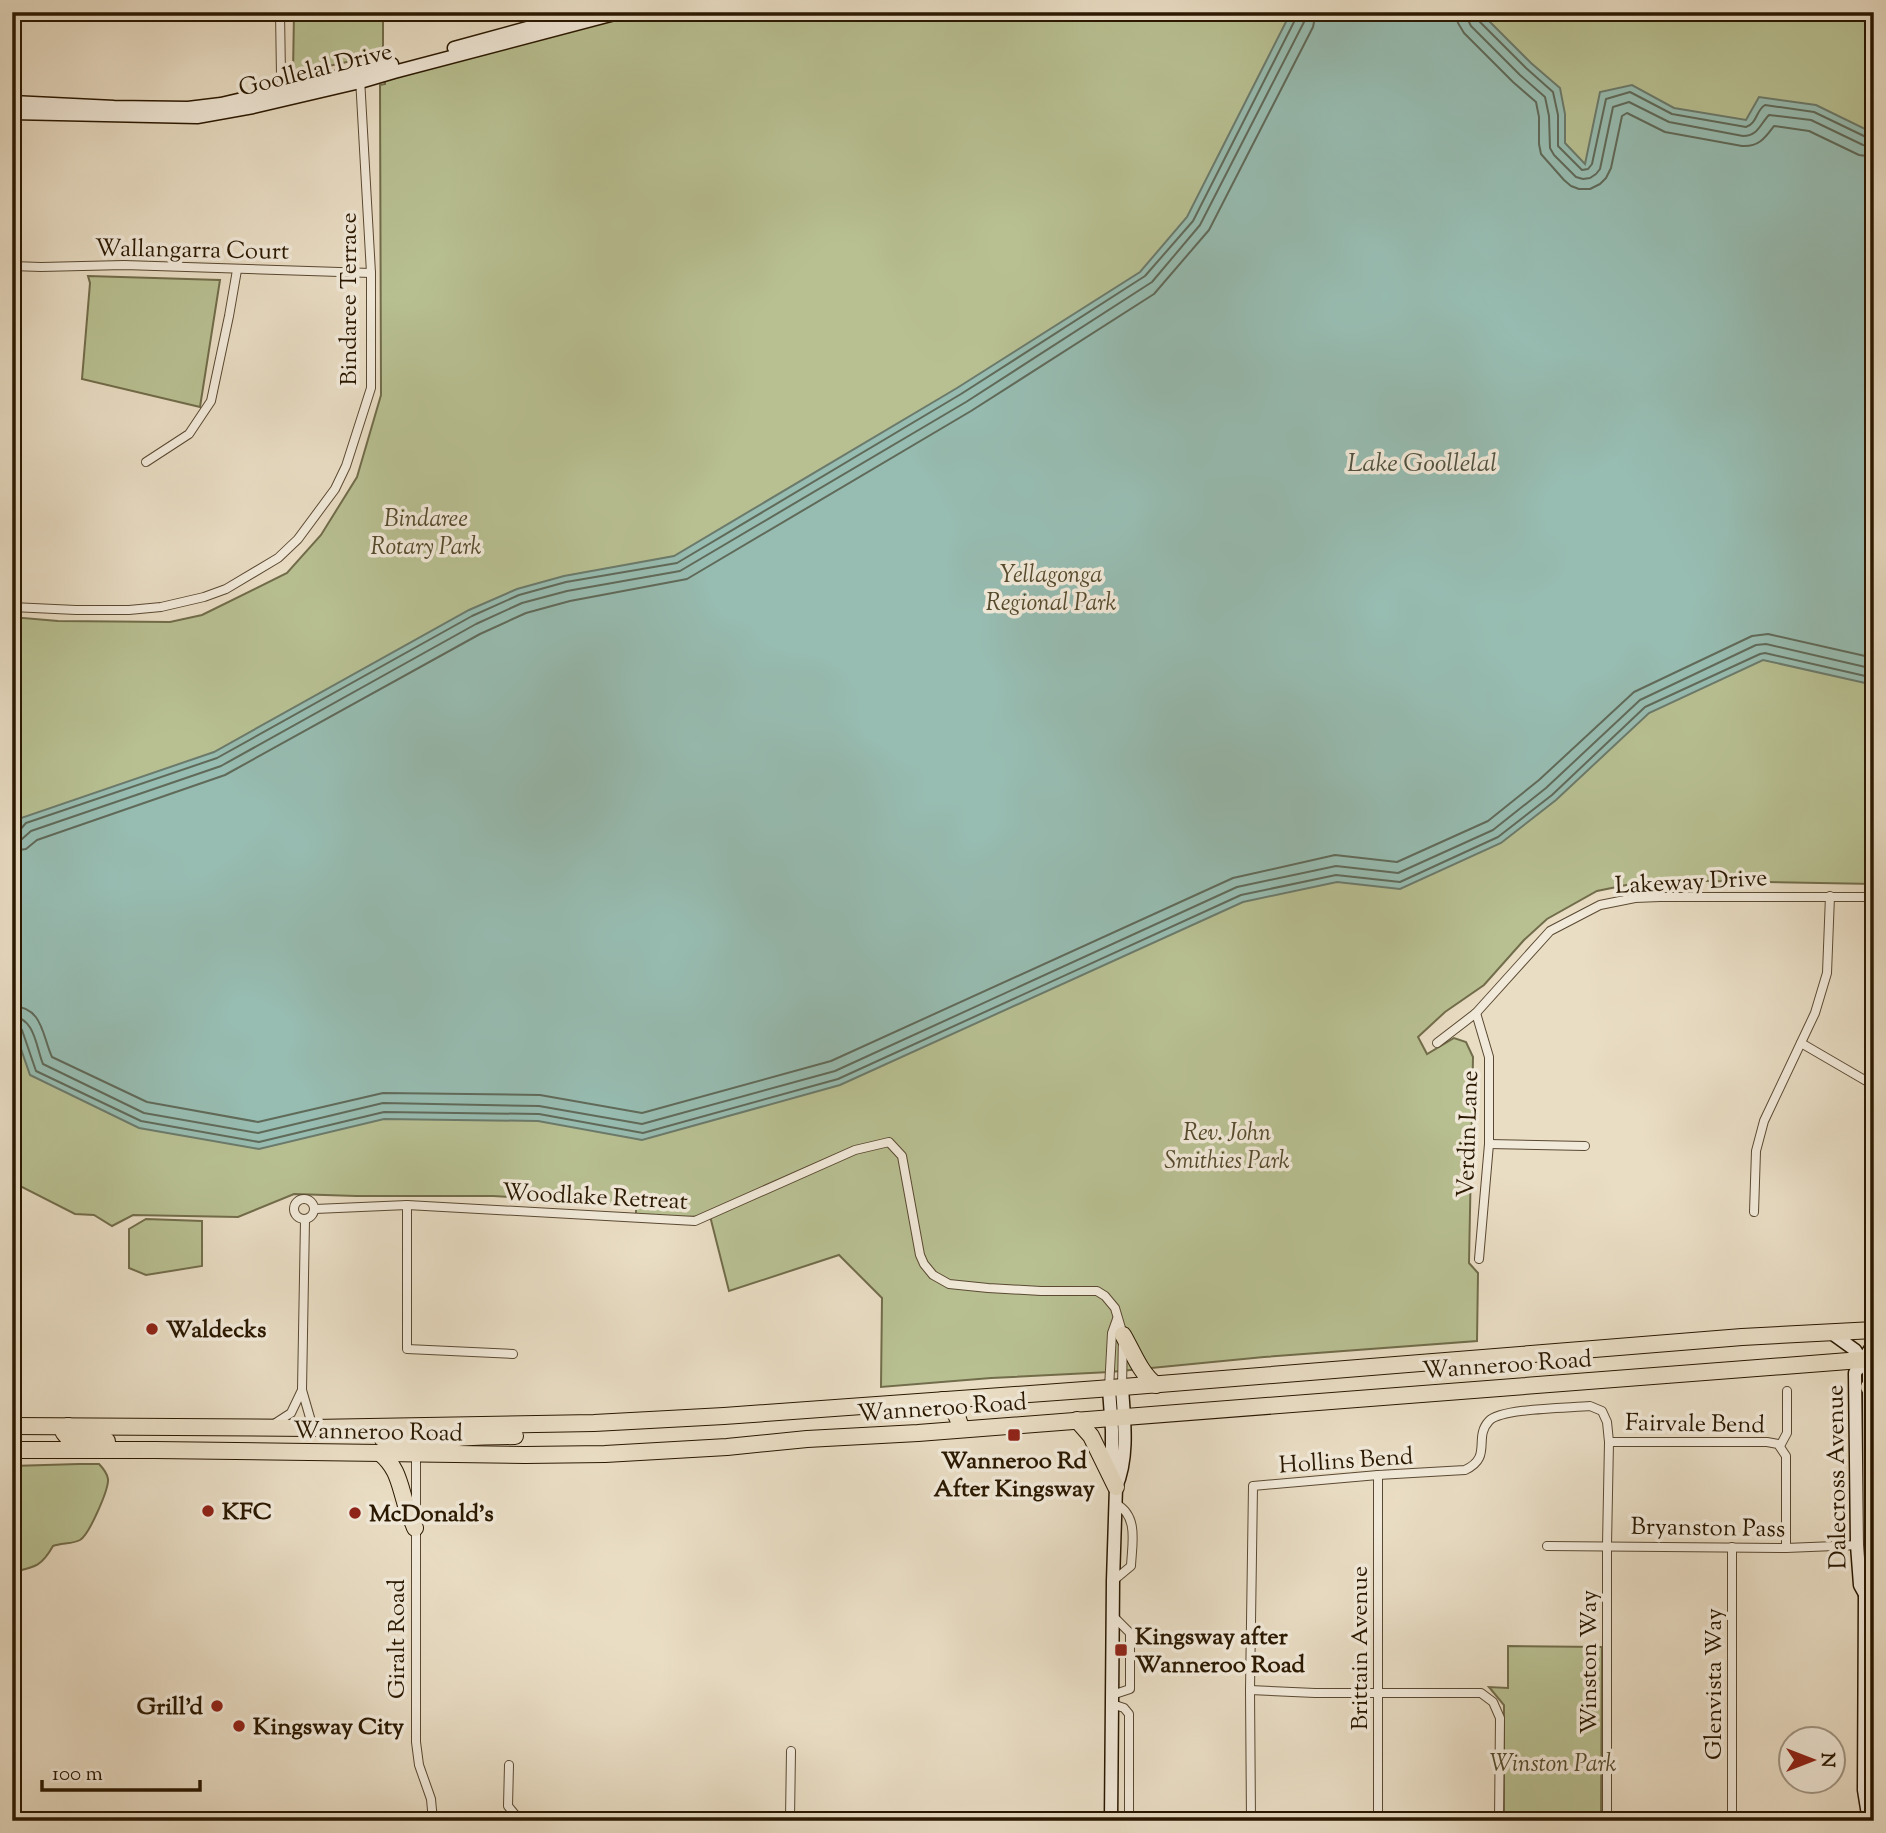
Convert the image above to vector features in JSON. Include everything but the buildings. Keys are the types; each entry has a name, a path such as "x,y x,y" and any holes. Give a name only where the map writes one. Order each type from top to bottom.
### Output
{"highway":[{"name":"Wanneroo Road","path":"12,1426 313,1428 594,1423 1115,1388 1742,1337 1874,1330"},
{"path":"1123,1335 1141,1370 1156,1385"},
{"name":"Wanneroo Road","path":"12,1450 605,1454 727,1447 1868,1359"},
{"path":"943,1399 954,1409 961,1429"},
{"path":"1077,1420 1091,1436 1116,1487"},
{"path":"260,1427 271,1438 400,1438 412,1445 416,1454 424,1447 444,1440 555,1434 594,1423"},
{"path":"68,1426 64,1433 69,1439 103,1440 126,1450"},
{"path":"380,1453 398,1475 415,1528"}],"street":[{"path":"280,12 284,95"},
{"name":"Goollelal Drive","path":"12,113 197,117 234,111 284,95 360,77 580,16 622,12"},
{"name":"Bindaree Terrace","path":"12,607 130,610 161,607 226,589 278,558 298,539 335,489 351,452 371,388 371,273 360,77"},
{"name":"Goollelal Drive","path":"12,102 114,107 188,107 284,95"},
{"name":"Wallangarra Court","path":"12,266 124,265 371,273"},
{"path":"146,462 189,435 211,401 237,270"},
{"path":"12,440 17,405"},
{"path":"1754,1212 1756,1151 1764,1121 1815,1013 1827,973 1830,896"},
{"name":"Lakeway Drive","path":"1437,1044 1476,1013 1550,931 1600,905 1635,898 1874,897"},
{"name":"Verdin Lane","path":"1476,1013 1489,1056 1489,1144 1479,1259"},
{"path":"1801,1043 1874,1087"},
{"name":"Woodlake Retreat","path":"315,1209 407,1205 695,1221 855,1150 889,1142 902,1156 918,1247 924,1264 933,1275 949,1284 988,1288 1097,1291 1115,1308 1123,1335 1115,1388"},
{"path":"1489,1144 1585,1146"},
{"path":"308,1199 315,1209 312,1216 305,1220 295,1213 294,1206 297,1202 308,1199"},
{"path":"407,1205 407,1349 513,1354"},
{"path":"305,1220 302,1390 313,1428"},
{"path":"1017,1821 1111,1820 1116,1487 1121,1475 1125,1430 1117,1417 1112,1333 1117,1319"},
{"name":"Dalecross Avenue","path":"1829,1332 1868,1359"},
{"name":"Dalecross Avenue","path":"1863,1544 1856,1463 1855,1373 1868,1359 1874,1343"},
{"name":"Dalecross Avenue","path":"1868,1359 1871,1385 1871,1462 1860,1585 1865,1594 1869,1707 1864,1790 1870,1819"},
{"path":"260,1427 291,1413 302,1390"},
{"name":"Fairvale Bend","path":"1780,1446 1787,1433 1787,1391"},
{"name":"Hollins Bend","path":"1251,1821 1253,1486 1465,1470 1475,1466 1481,1455 1483,1433 1490,1419 1504,1413 1590,1406 1602,1411 1607,1422 1609,1442 1606,1545"},
{"name":"Fairvale Bend","path":"1609,1442 1774,1442 1786,1455 1786,1548"},
{"name":"Giralt Road","path":"416,1454 416,1742 419,1765 431,1799 433,1821"},
{"path":"1856,1463 1871,1462"},
{"name":"Brittain Avenue","path":"1378,1475 1378,1821"},
{"name":"Bryanston Pass","path":"1547,1546 1786,1548 1863,1544"},
{"name":"Winston Way","path":"1606,1545 1607,1821"},
{"name":"Glenvista Way","path":"1732,1547 1732,1821"},
{"path":"1250,1690 1315,1693 1481,1693 1493,1702 1500,1718 1499,1821"},
{"path":"1112,1700 1129,1714 1129,1821"},
{"path":"790,1819 791,1751"},
{"path":"509,1765 508,1806 517,1817 525,1821"},
{"path":"670,1821 977,1821"}],"green space":[{"path":"294,12 383,12 383,54 293,74"},
{"name":"Yellagonga Regional Park","path":"628,12 1874,12 1874,884 1651,880 1597,891 1547,919 1524,940 1484,985 1445,1012 1418,1037 1427,1054 1454,1038 1466,1042 1473,1057 1469,1263 1478,1273 1477,1341 1110,1372 881,1387 882,1298 839,1255 729,1291 710,1216 636,1219 636,1205 493,1196 294,1194 238,1217 133,1215 112,1226 94,1215 75,1214 12,1182 12,617 58,621 170,622 202,615 287,573 321,535 357,477 381,395 380,85 385,84 385,76"},
{"path":"88,276 220,280 200,407 82,379 90,283"},
{"path":"146,1219 202,1221 202,1266 146,1275 129,1268 129,1229"},
{"path":"99,1464 105,1471 107,1484 102,1501 84,1536 74,1542 53,1546 37,1565 12,1572 12,1466"},
{"name":"Winston Park","path":"1508,1646 1602,1647 1601,1821 1504,1821 1504,1705 1489,1687 1508,1688"}],"water":[{"name":"Lake Goollelal","path":"1291,12 1480,12 1560,88 1565,114 1565,143 1585,164 1600,92 1632,85 1674,108 1746,120 1759,97 1816,105 1869,131 1874,130 1874,685 1763,660 1649,713 1556,800 1501,843 1400,889 1337,882 1243,902 840,1085 642,1140 538,1121 384,1119 259,1149 139,1128 30,1075 12,1023 12,828 21,818 214,752 469,610 517,589 564,576 674,556 957,388 1140,272 1187,217"}],"place":[{"name":"Waldecks","path":"152,1329"},
{"name":"Wanneroo Rd After Kingsway","path":"1014,1435"},
{"name":"KFC","path":"208,1511"},
{"name":"McDonald's","path":"355,1513"},
{"name":"Kingsway after Wanneroo Road","path":"1121,1650"},
{"name":"Grill'd","path":"217,1706"},
{"name":"Kingsway City","path":"239,1726"}],"park label":[{"name":"Bindaree Rotary Park","path":"426,532"},
{"name":"Rev. John Smithies Park","path":"1227,1146"}]}
